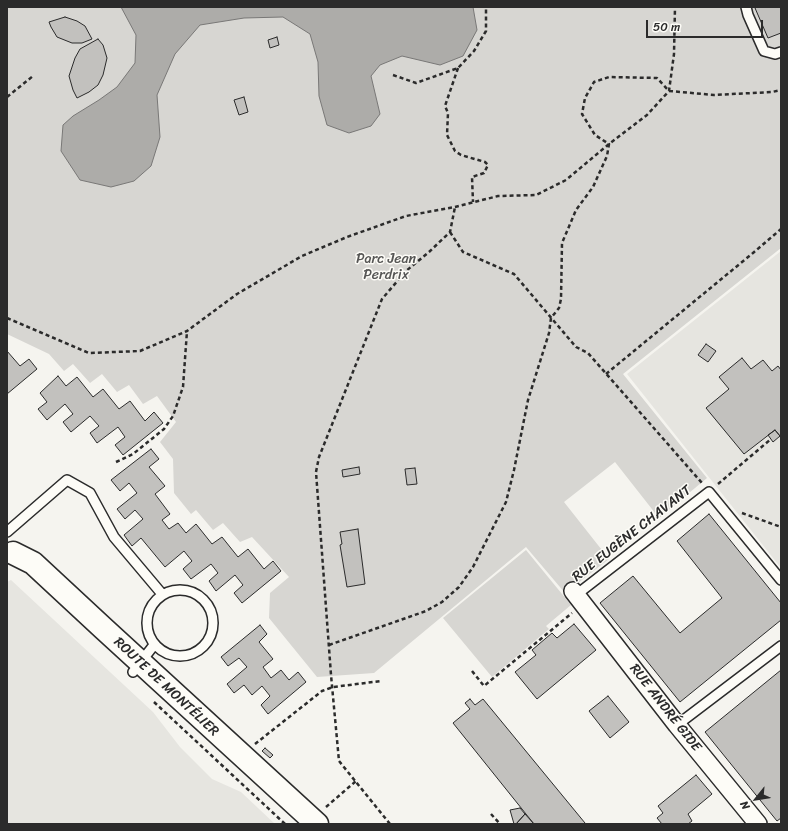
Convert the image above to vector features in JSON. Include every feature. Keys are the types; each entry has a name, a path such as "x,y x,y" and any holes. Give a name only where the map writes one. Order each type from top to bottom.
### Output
{"main road":[{"name":"ROUTE DE MONTÉLIER","path":"9,553 26,572 136,667 319,818"},
{"name":"ROUTE DE MONTÉLIER","path":"136,667 299,824"}],"street":[{"name":"RUE ANDRÉ GIDE","path":"577,597 677,725 758,824"}],"lane":[{"path":"746,7 764,51 775,54 781,52"},
{"path":"7,532 67,480 90,494 114,536 162,594"},
{"name":"RUE EUGÈNE CHAVANT","path":"577,597 709,492 781,580"},
{"path":"179,589 196,593 208,604 214,620 213,631 212,637 201,650 186,657 168,655 154,645 148,632 147,618 152,604 162,594 179,589"},
{"path":"136,667 154,645"},
{"path":"677,725 781,646"}],"path":[{"path":"474,202 472,177 484,173 488,165 485,162 461,155 455,151 447,135 448,113 445,106 458,68 474,51 486,31 486,7"},
{"path":"7,318 89,353 140,351 187,331 237,294 302,256 347,237 406,216 498,196 536,195 566,180 647,115 669,91 674,54 675,7"},
{"path":"393,76 416,83 458,68"},
{"path":"7,97 33,76"},
{"path":"609,144 595,135 582,114 585,98 594,82 609,77 657,78 669,91 714,95 772,92 781,90"},
{"path":"329,645 426,611 442,602 459,587 473,567 506,502 528,400 549,333 551,318 559,308 561,300 562,243 576,210 593,187 606,156 609,144"},
{"path":"390,824 339,761 316,472 319,457 382,299 406,271 450,232 455,206"},
{"path":"606,374 781,229"},
{"path":"450,232 463,252 514,274 576,347 588,353 709,492 771,439"},
{"path":"116,462 133,454 164,429 173,416 183,387 187,331"},
{"path":"723,508 781,527"},
{"path":"472,671 484,686 577,597"},
{"path":"251,747 322,691 333,687 381,681"},
{"path":"319,818 356,781"},
{"path":"491,814 500,824"}],"shaded area":[{"path":"121,7 473,7 477,30 463,56 440,65 402,56 380,65 371,76 380,114 371,126 349,133 327,125 319,96 318,62 310,34 283,17 244,18 200,25 175,54 157,95 160,137 151,166 134,181 111,187 80,180 61,151 63,125 73,116 117,87 135,63 136,35"},
{"path":"781,251 781,568 627,374"},
{"path":"11,580 153,712 180,747 212,779 241,792 275,824 7,824 7,582"}],"green space":[{"name":"Parc Jean Perdrix","path":"7,7 781,7 781,248 623,374 707,478 659,518 615,462 564,502 609,559 565,593 526,547 374,673 317,677 269,618 270,593 289,577 252,537 240,542 223,523 213,530 196,510 191,514 174,493 173,459 160,442 176,422 157,396 143,404 129,385 117,392 102,374 90,383 73,364 64,371 49,354 7,334"},
{"path":"526,550 571,605 546,626 549,629 492,677 443,618"}],"building":[{"path":"781,7 781,33 768,38 755,8"},
{"path":"65,17 77,21 85,26 92,39 82,43 72,43 57,37 49,22"},
{"path":"277,37 279,45 270,48 268,40"},
{"path":"98,39 103,45 107,58 103,75 98,85 89,92 77,98 69,76 75,58 80,49"},
{"path":"244,97 248,112 239,115 234,100"},
{"path":"706,344 716,351 708,362 698,355"},
{"path":"7,351 20,366 29,359 37,369 7,394"},
{"path":"742,358 751,369 763,360 772,371 778,366 781,370 781,440 780,436 775,430 744,454 706,408 729,389 719,377"},
{"path":"58,376 66,386 77,377 93,397 103,389 119,409 130,401 145,421 154,412 163,423 123,455 115,445 125,437 118,427 97,443 90,433 99,426 90,416 71,432 63,422 73,414 65,404 47,420 38,409 47,402 40,393"},
{"path":"775,430 780,436 773,442 768,435"},
{"path":"151,449 159,459 149,467 165,486 155,494 170,514 162,520 169,529 178,523 186,533 196,524 212,544 222,537 238,557 248,549 264,569 273,561 281,571 242,603 234,593 243,585 235,575 216,591 209,581 218,573 211,564 191,579 183,569 192,561 184,551 165,567 141,538 132,546 124,535 143,519 135,510 125,519 117,509 137,493 129,483 120,491 111,480"},
{"path":"359,467 360,474 343,477 342,470"},
{"path":"415,468 417,484 407,485 405,469"},
{"path":"709,514 781,603 781,620 680,702 600,603 633,576 680,633 722,598 677,541"},
{"path":"358,529 365,584 347,587 340,545 342,544 340,532"},
{"path":"574,624 596,650 537,699 515,672 536,655 532,650 552,633 557,638"},
{"path":"260,625 267,634 259,642 273,659 263,667 271,678 281,670 289,680 298,672 306,682 268,714 261,705 270,696 262,686 252,695 244,685 234,693 227,684 247,667 239,658 228,666 221,657"},
{"path":"781,670 781,818 777,821 705,732"},
{"path":"608,696 629,722 610,738 589,711"},
{"path":"470,699 475,705 483,699 585,823 534,824 453,723 470,709 465,703"},
{"path":"265,748 273,755 270,758 262,751"},
{"path":"696,775 712,794 688,814 692,821 688,824 662,824 657,818 663,813 658,806"},
{"path":"520,808 525,814 516,824 514,824 510,810"},
{"path":"525,814 534,824 516,824"}]}
